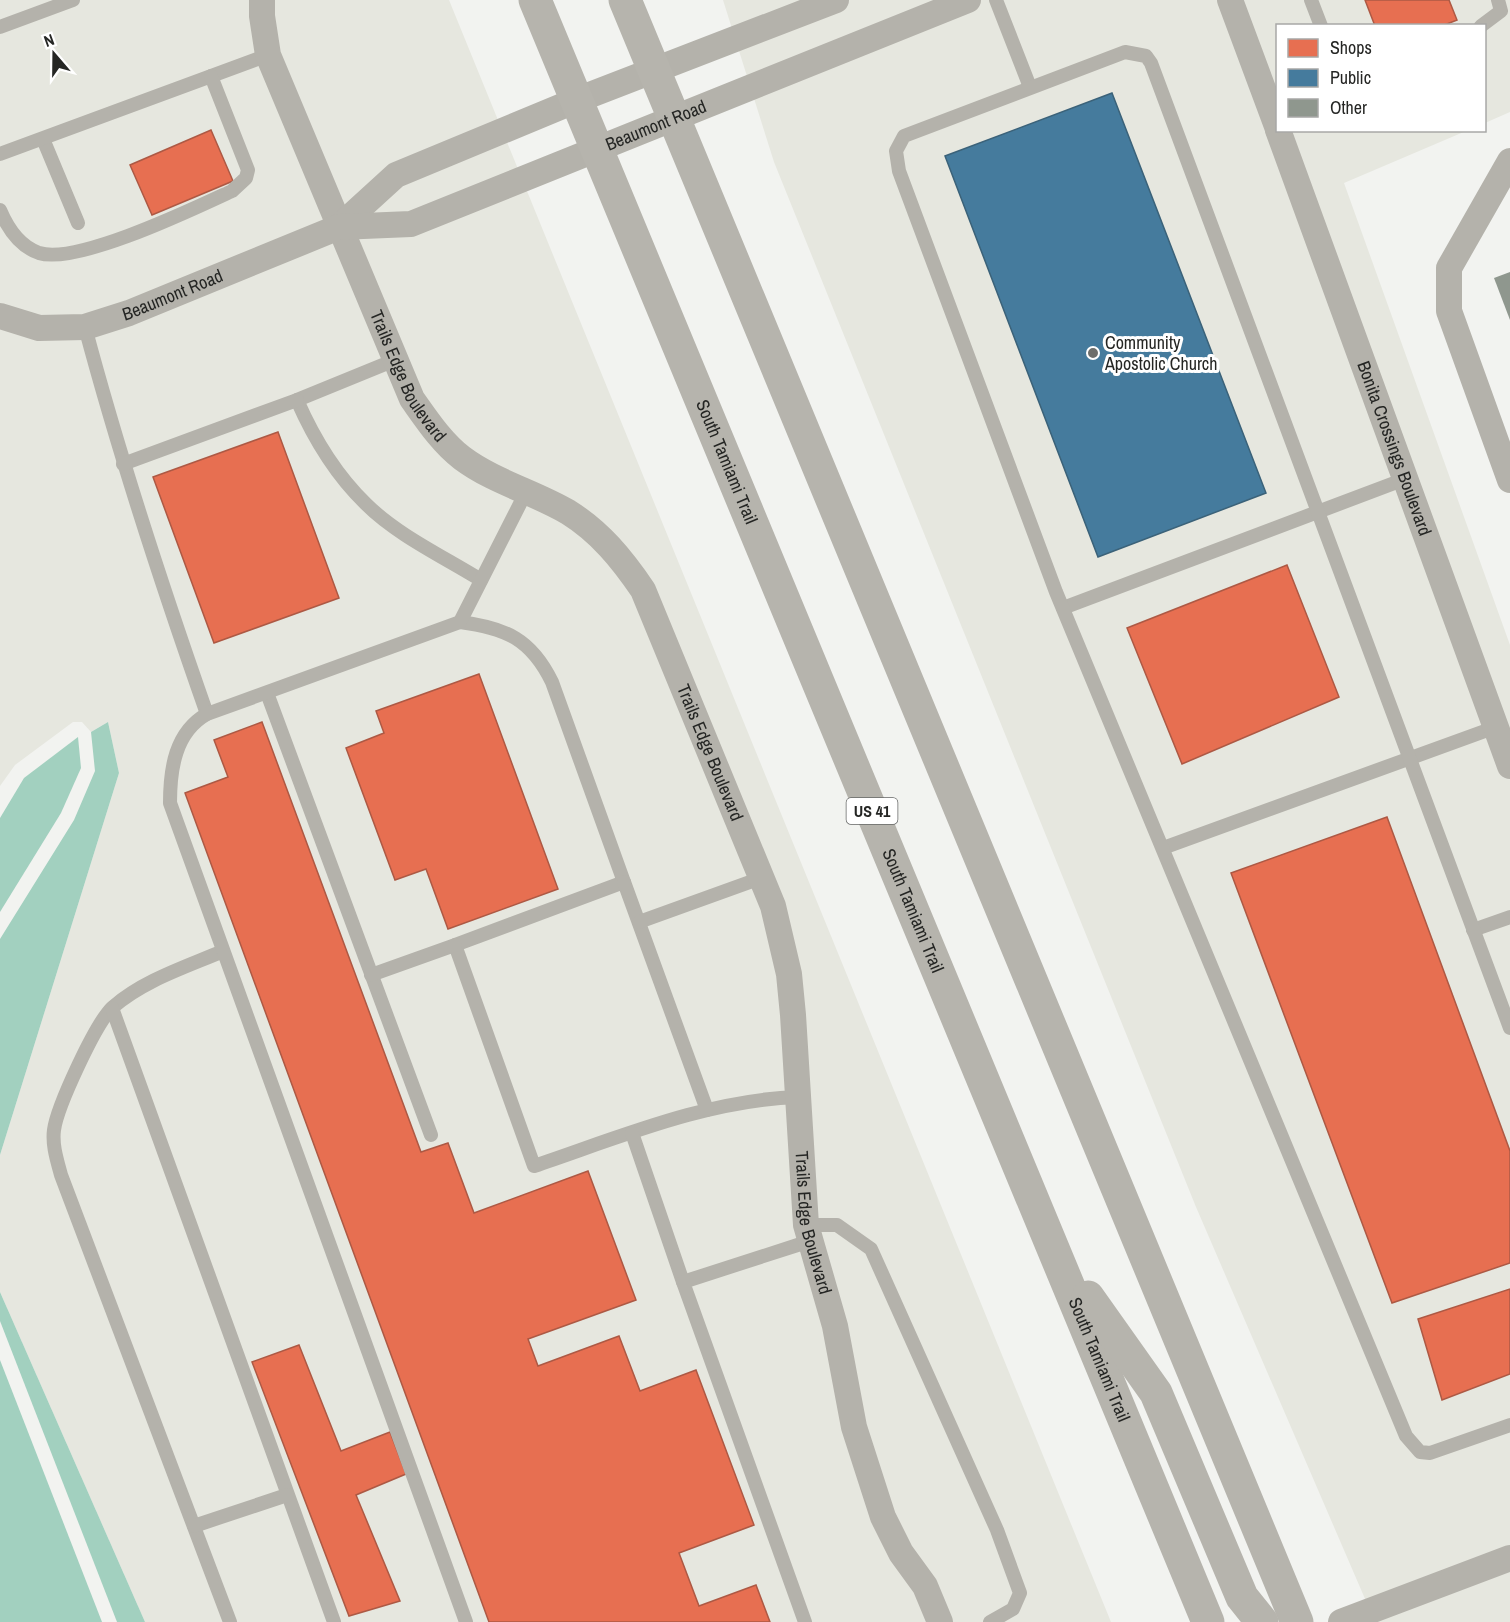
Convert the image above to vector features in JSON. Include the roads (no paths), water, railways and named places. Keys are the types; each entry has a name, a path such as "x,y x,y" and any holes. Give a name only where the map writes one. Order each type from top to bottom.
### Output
{"main road":[{"name":"South Tamiami Trail","path":"535,0 1208,1622"},
{"path":"625,0 1297,1622"},
{"path":"1054,1249 1156,1393 1242,1597 1262,1622"}],"street":[{"name":"Trails Edge Boulevard","path":"262,0 268,55 412,399 435,431 462,458 567,512 596,533 621,556 643,590 773,906 789,974 808,1233 835,1326 854,1427 883,1517 901,1553 925,1586 940,1622"},
{"name":"Beaumont Road","path":"339,227 396,175 577,100 837,0"},
{"name":"Beaumont Road","path":"0,316 39,328 85,327 129,313 339,227 411,224 968,0"},
{"name":"Bonita Crossings Boulevard","path":"1230,0 1276,124"},
{"name":"Bonita Crossings Boulevard","path":"1279,132 1510,766"},
{"path":"1510,161 1449,268 1449,311 1510,480"},
{"path":"1341,1622 1510,1558"}],"lane":[{"path":"0,27 73,0"},
{"path":"996,0 1030,87"},
{"path":"1311,0 1320,24"},
{"path":"1484,24 1501,11 1498,0"},
{"path":"1510,1028 1156,73 1146,56 1125,52 912,131 899,143 896,160 1063,608 1406,1436 1420,1452 1430,1453 1510,1425"},
{"path":"0,154 268,55"},
{"path":"0,210 8,228 21,243 41,254 69,254 110,242 232,191 246,178 248,170 211,76"},
{"path":"43,139 78,223"},
{"path":"85,327 123,464 207,714"},
{"path":"123,464 297,400 395,360"},
{"path":"297,400 318,445 340,476 367,505 397,528 481,580"},
{"path":"1063,608 1405,479"},
{"path":"460,622 526,492"},
{"path":"466,1622 170,803 170,780 181,742 193,722 207,714 460,622 489,626 510,634 529,647 542,662 552,682 707,1110"},
{"path":"267,693 431,1135"},
{"path":"1163,848 1496,727"},
{"path":"639,922 761,878"},
{"path":"371,975 624,882"},
{"path":"1473,930 1510,917"},
{"path":"455,945 534,1166 707,1110 767,1098 798,1097"},
{"path":"223,951 142,986 112,1008 86,1047 54,1129 55,1149 61,1175 230,1622"},
{"path":"112,1008 334,1622"},
{"path":"632,1133 805,1622"},
{"path":"683,1282 808,1233 837,1225 871,1249 997,1530 1020,1593 1013,1609 990,1622"},
{"path":"194,1526 287,1495"}],"place":[{"name":"Community Apostolic Church","path":"1093,353"}]}
